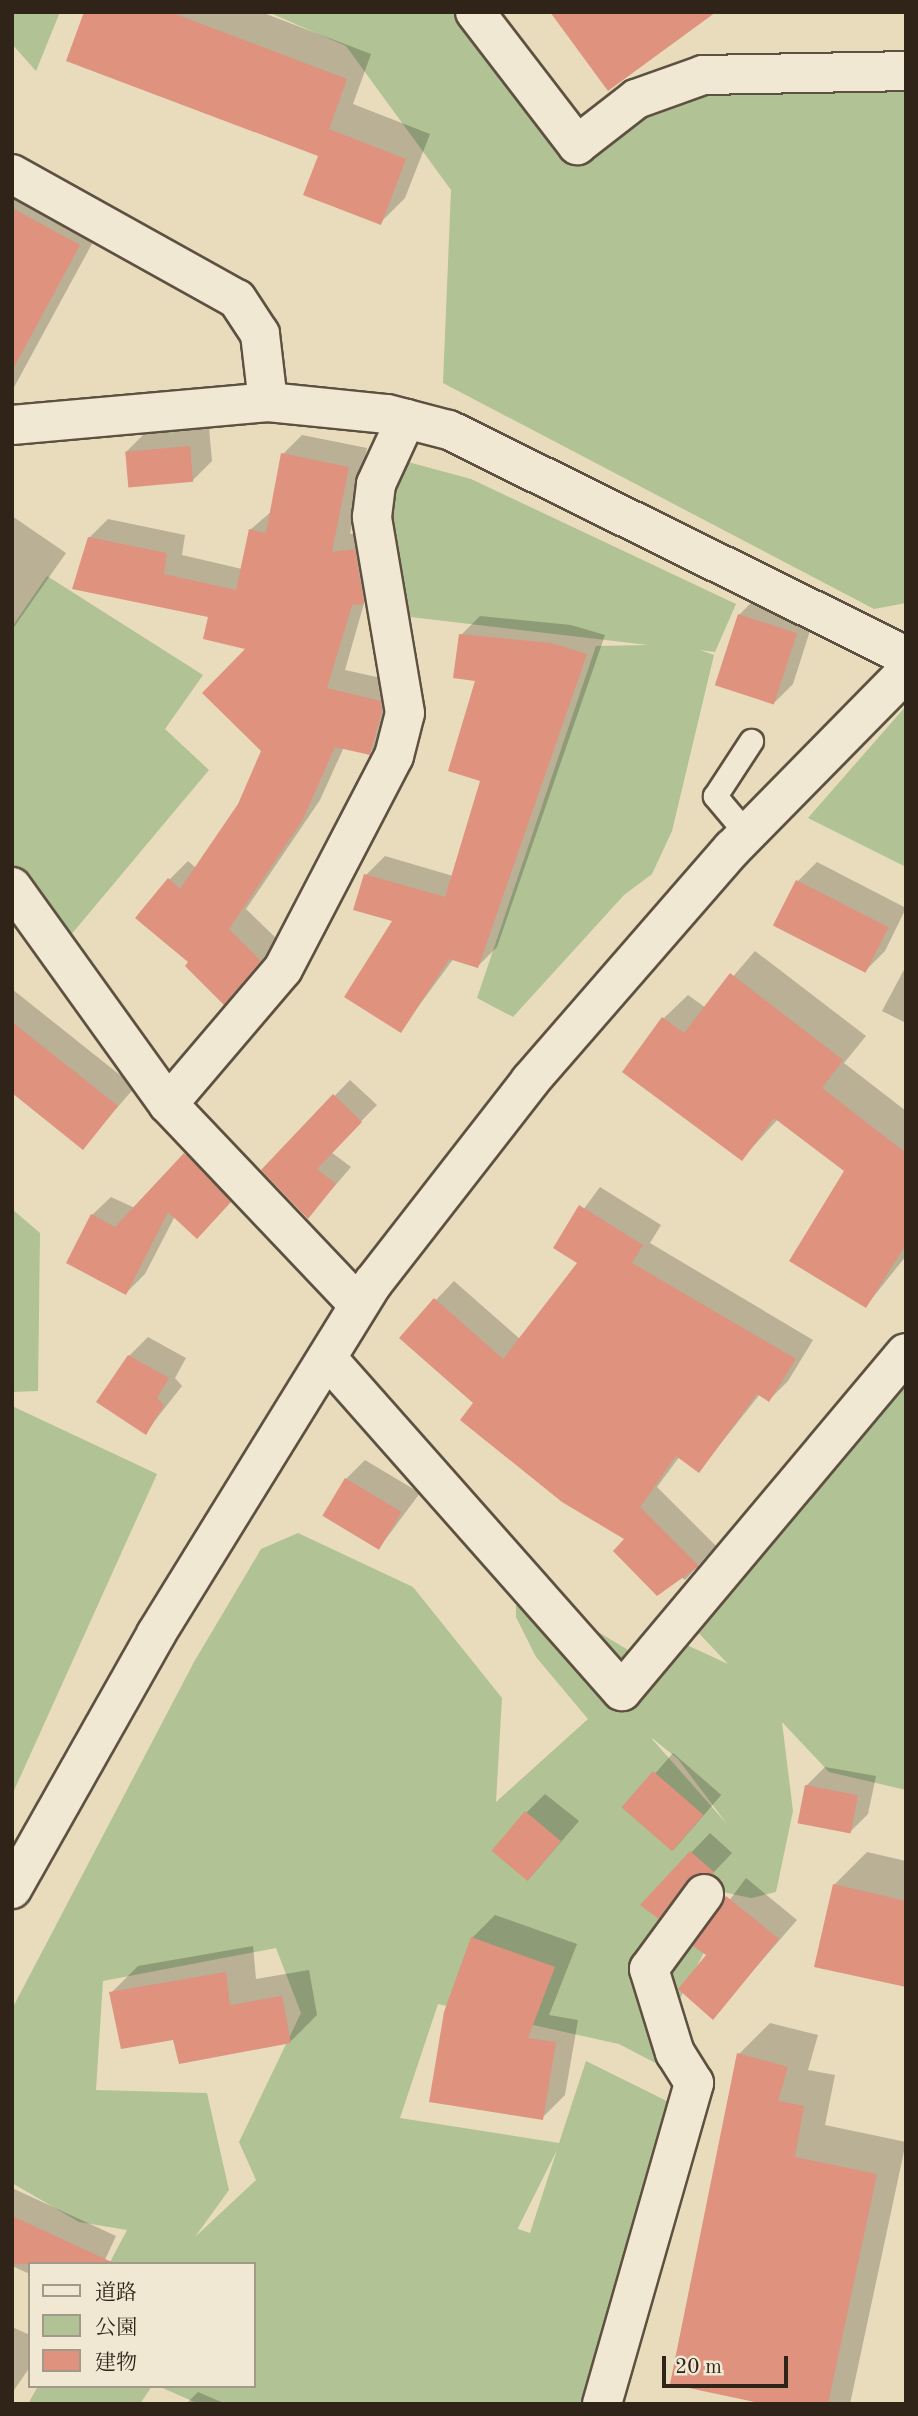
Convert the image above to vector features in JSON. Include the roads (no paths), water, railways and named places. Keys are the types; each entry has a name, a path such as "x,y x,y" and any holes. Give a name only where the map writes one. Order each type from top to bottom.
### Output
{"street":[{"path":"475,12 577,145 636,99 703,75 906,71"},
{"path":"12,174 237,299 260,334 268,402"},
{"path":"12,425 268,402 406,419 449,430 546,472 905,671 747,834 530,1080 359,1305 156,1634 12,1889"},
{"path":"168,1104 284,969 394,756 405,713 372,517 376,484 406,419"},
{"path":"12,887 168,1104 359,1305"},
{"path":"327,1358 622,1691 906,1353"},
{"path":"602,2404 694,2083 675,2053 649,1969 704,1894"}],"lane":[{"path":"747,834 715,796 751,741"}]}
